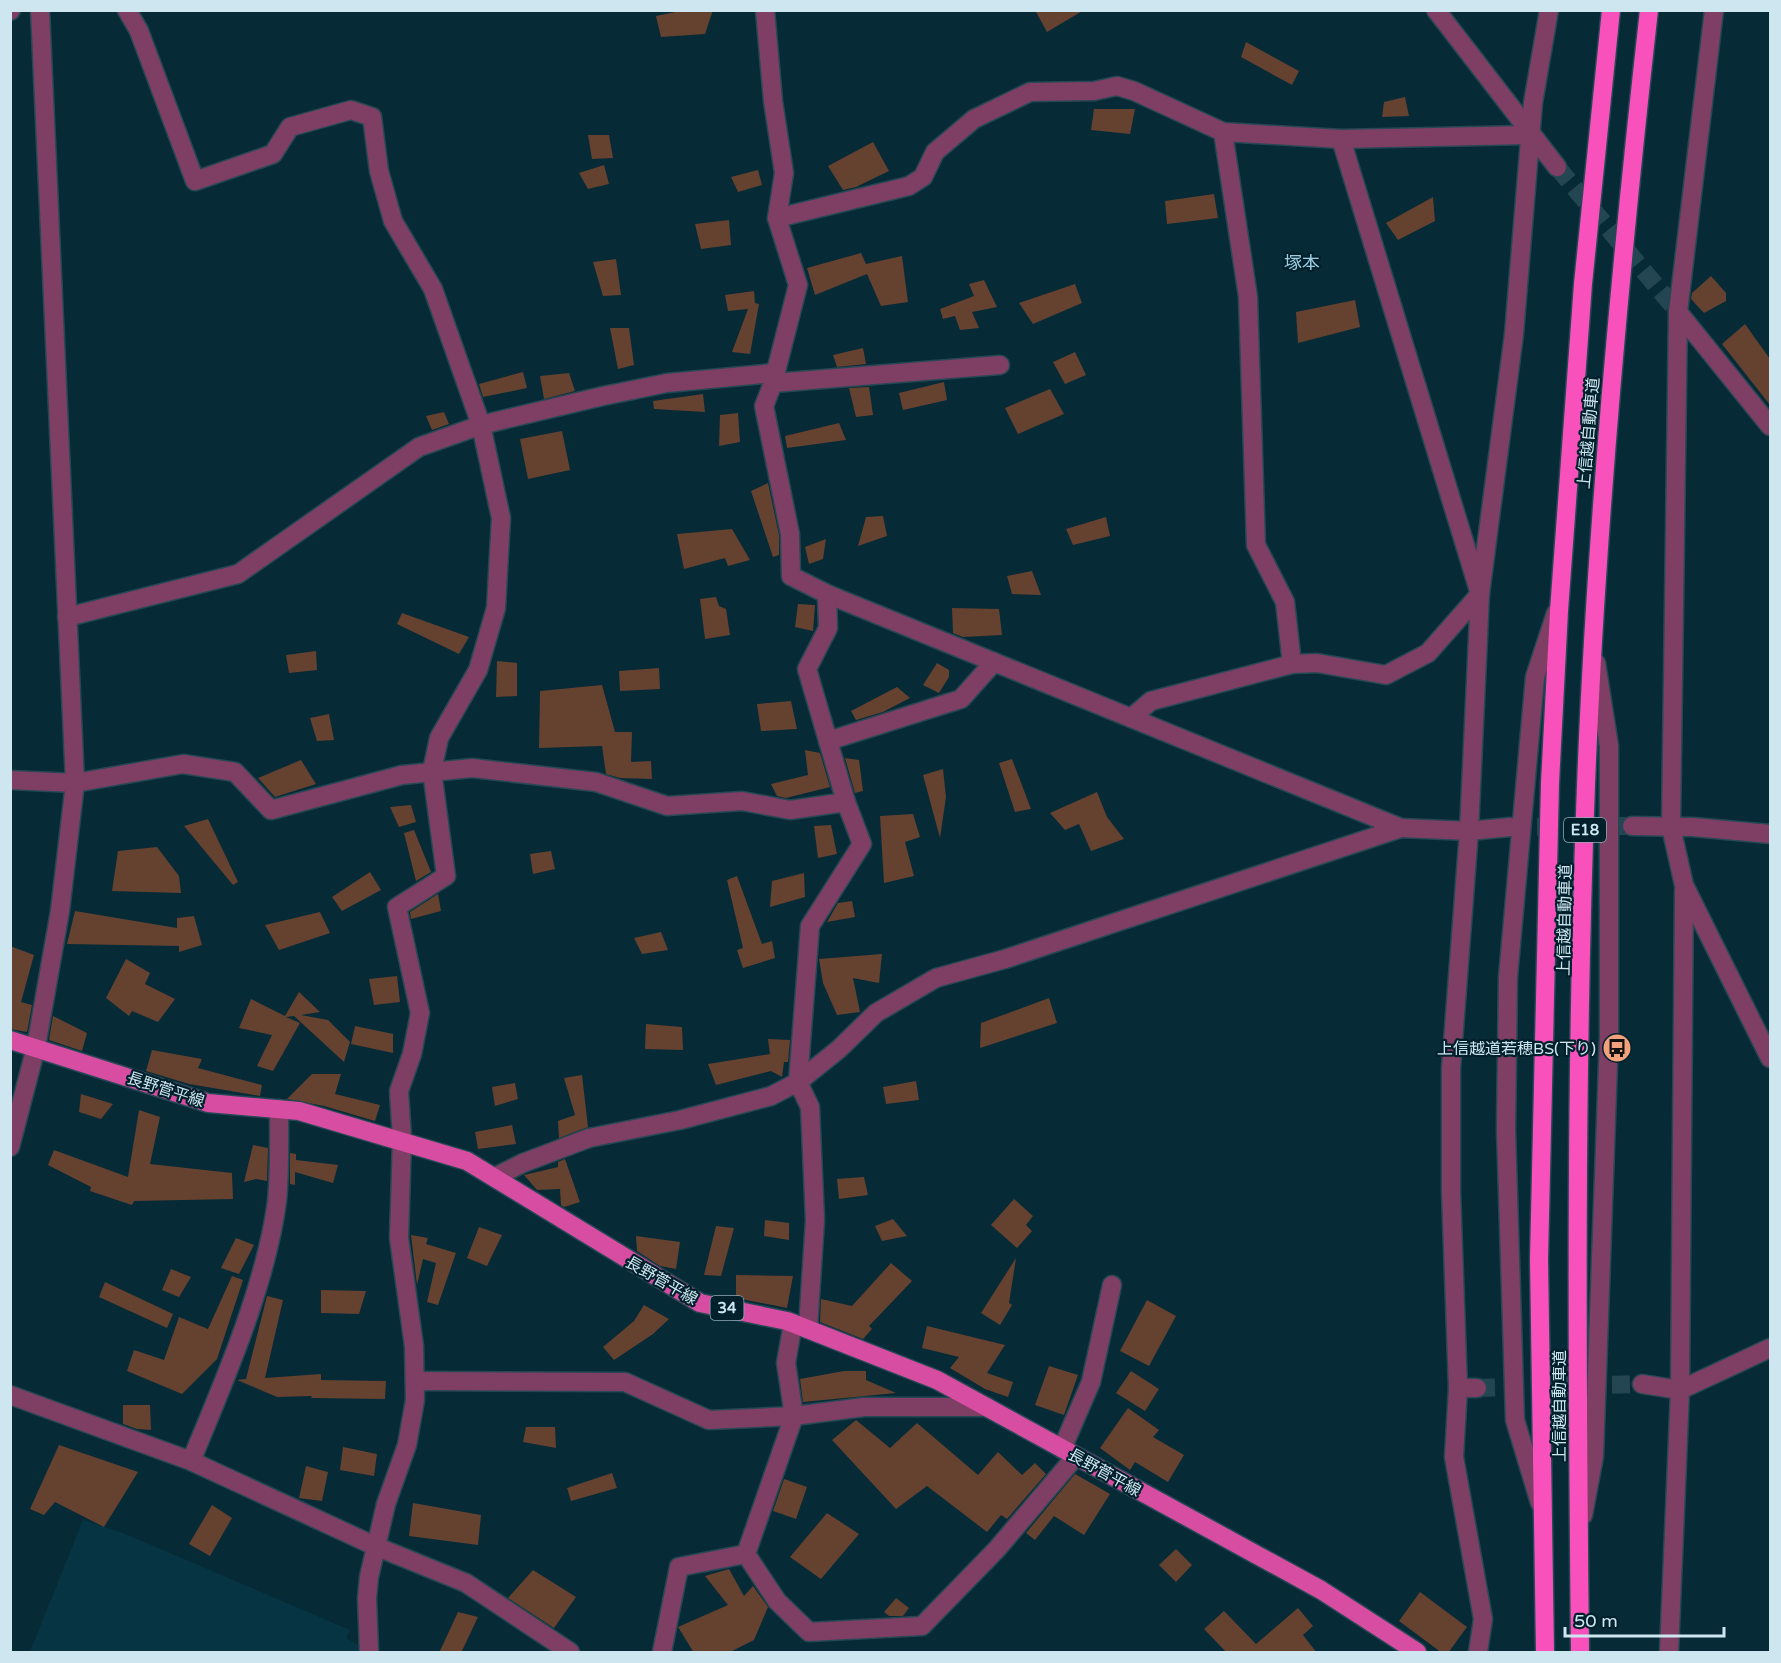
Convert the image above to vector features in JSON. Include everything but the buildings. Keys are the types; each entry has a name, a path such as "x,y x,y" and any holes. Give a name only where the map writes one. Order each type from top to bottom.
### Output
{"highway":[{"name":"上信越自動車道","path":"1545,1653 1539,1259 1550,783 1560,601 1583,284 1611,10"},
{"name":"上信越自動車道","path":"1580,1653 1579,1093 1586,785 1593,647 1619,304 1649,10"}],"main road":[{"name":"長野菅平線","path":"10,1040 208,1103 299,1111 467,1161 700,1303 801,1326 937,1380 1322,1590 1417,1653"}],"street":[{"path":"10,1147 36,1047 60,911 75,783 40,10"},
{"path":"127,10 139,31 195,181 273,154 290,127 351,110 372,117 379,171 393,221 433,289 482,425 501,518 496,608 478,670 439,738 432,771 446,876 397,906 420,1013 412,1054 399,1091 402,1140 399,1238 414,1346 415,1400 407,1446 375,1546 367,1598 369,1653"},
{"path":"765,10 773,101 784,173 777,218 798,285 774,378 764,406 790,534 791,576 827,594 1401,828 1468,831 1510,827"},
{"path":"1436,10 1530,135 1557,167"},
{"path":"1478,1653 1483,1619 1455,1457 1458,1388 1451,1192 1451,1068 1468,831 1480,594 1514,334 1533,103 1549,10"},
{"path":"1669,1653 1680,1390 1684,885 1671,827 1678,312 1714,10"},
{"path":"777,218 909,186 923,177 935,152 974,119 1030,92 1094,91 1117,86 1134,91 1223,132 1341,139 1530,135"},
{"path":"1223,132 1248,297 1256,545 1285,602 1292,664"},
{"path":"1341,139 1480,594"},
{"path":"1678,312 1770,426"},
{"path":"67,617 238,574 419,447 482,425 667,383 1000,365"},
{"path":"746,1554 794,1416 786,1363 801,1326 815,1220 810,1107 798,1082 810,926 862,844 846,802 807,669 828,628 827,594"},
{"path":"1131,718 1150,701 1292,664 1317,663 1386,675 1428,653 1480,594"},
{"path":"1543,1514 1515,1420 1506,1130 1508,989 1535,677 1560,601"},
{"path":"1579,1536 1594,1456 1609,1036 1609,746 1593,647"},
{"path":"828,741 961,699 994,662"},
{"path":"10,780 75,783 183,764 235,772 271,810 402,775 472,768 596,782 667,806 742,801 790,810 846,802"},
{"path":"1632,826 1770,834"},
{"path":"495,1177 523,1163 589,1138 680,1120 771,1096 798,1082 839,1049 876,1013 936,978 1005,959 1401,828"},
{"path":"1684,885 1770,1058"},
{"path":"191,1461 227,1377 267,1253 277,1200 279,1109"},
{"path":"746,1554 777,1601 809,1632 922,1626 997,1550 1069,1452 1091,1382 1112,1285"},
{"path":"1642,1384 1680,1390 1770,1348"},
{"path":"415,1381 624,1382 709,1420 794,1416 864,1407 987,1407"},
{"path":"1458,1388 1477,1388"},
{"path":"10,1395 191,1461 375,1546 466,1583 570,1653"},
{"path":"662,1653 679,1567 746,1554"}],"shaded area":[{"path":"83,1520 123,1533 350,1630 346,1638 360,1646 362,1652 30,1652"}],"tunnel":[{"path":"1557,167 1678,312"},
{"path":"1510,827 1632,826"},
{"path":"1477,1388 1642,1384"}],"place":[{"name":"上信越道若穂BS(下り)","path":"1617,1048"}],"district":[{"name":"塚本","path":"1302,263"}]}
